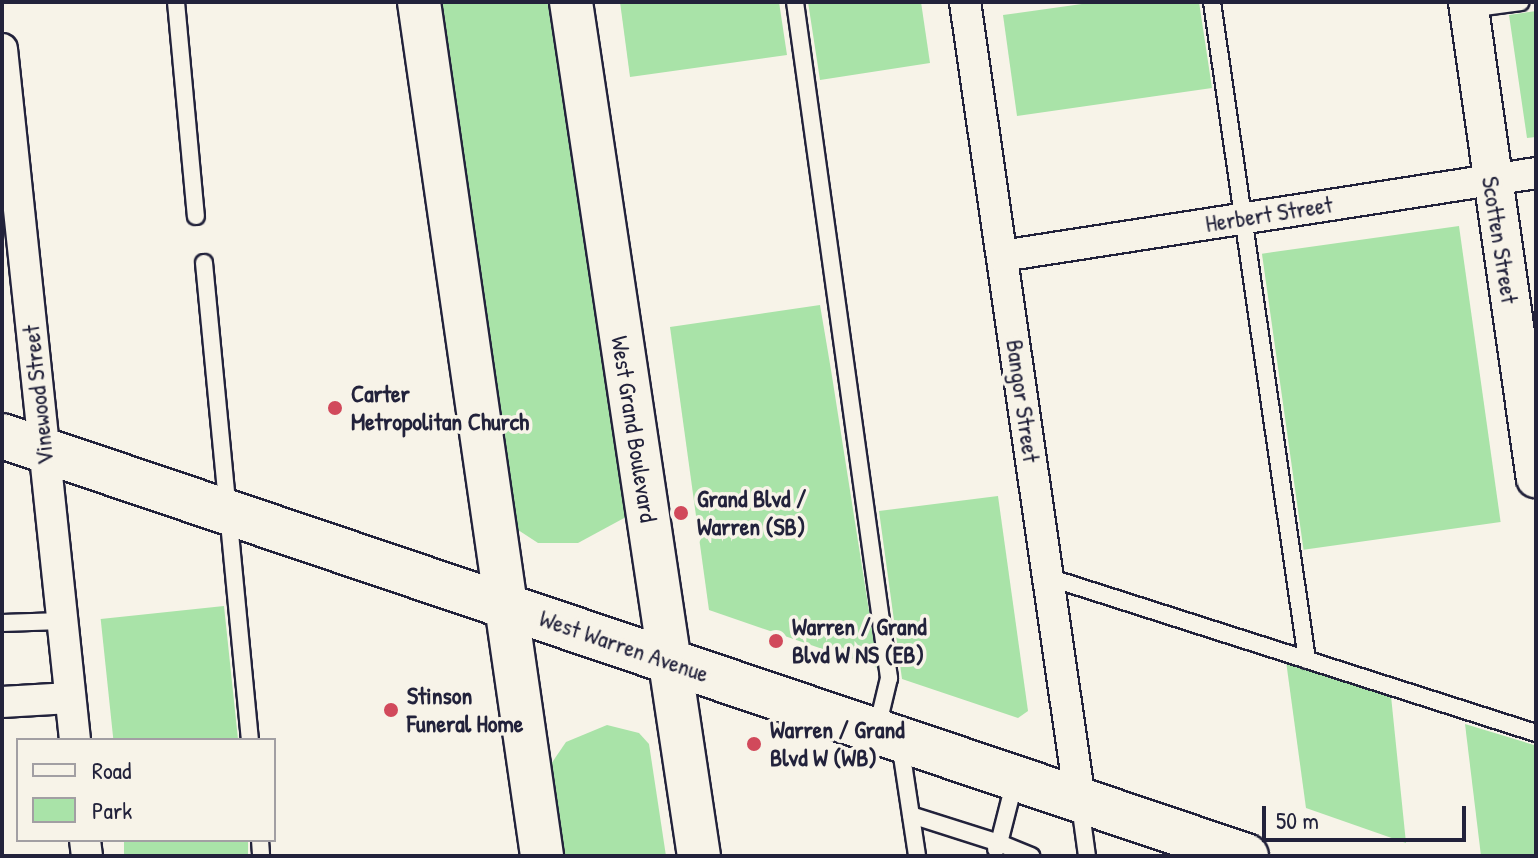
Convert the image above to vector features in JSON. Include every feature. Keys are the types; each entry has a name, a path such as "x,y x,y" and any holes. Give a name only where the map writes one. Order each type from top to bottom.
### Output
{"main road":[{"path":"419,2 542,856"},
{"name":"West Grand Boulevard","path":"571,2 674,663 699,856"},
{"name":"West Warren Avenue","path":"2,436 1080,800 1171,844 1246,856"}],"street":[{"name":"Bangor Street","path":"965,2 1080,800"},
{"name":"Scotten Street","path":"1469,6 1491,179 1536,478"},
{"name":"Vinewood Street","path":"2,49 11,221 45,450 75,738"},
{"name":"Herbert Street","path":"1002,256 1536,173"},
{"path":"2,702 70,698"}],"lane":[{"path":"176,2 196,216"},
{"path":"795,2 889,678 888,736 911,815 917,856"},
{"path":"1212,2 1307,660"},
{"path":"1469,6 1521,2"},
{"path":"204,263 250,738"},
{"path":"1048,577 1536,733"},
{"path":"2,623 62,621"},
{"path":"997,846 1016,778"},
{"path":"1080,800 1087,856"},
{"path":"911,815 1025,855"}],"green space":[{"path":"435,2 559,2 627,482 626,517 578,543 538,543 512,526"},
{"path":"620,2 779,2 787,55 630,77"},
{"path":"808,2 921,2 930,63 820,80"},
{"path":"1096,2 1199,2 1212,88 1017,116 1003,15"},
{"path":"1536,11 1536,137 1527,138 1509,15"},
{"path":"1459,226 1501,522 1304,550 1262,254"},
{"path":"820,305 878,668 709,610 670,327"},
{"path":"998,496 1028,711 1018,718 902,679 879,511"},
{"path":"224,606 238,738 113,738 101,619"},
{"path":"1286,661 1391,696 1406,843 1306,808"},
{"path":"1465,724 1534,745 1536,856 1481,856"},
{"path":"607,725 639,733 649,744 666,856 557,856 551,764 566,742"},
{"path":"124,842 248,842 248,856 124,856"}],"place":[{"name":"Carter Metropolitan Church","path":"335,408"},
{"name":"Grand Blvd / Warren (SB)","path":"681,513"},
{"name":"Warren / Grand Blvd W NS (EB)","path":"776,641"},
{"name":"Stinson Funeral Home","path":"391,710"},
{"name":"Warren / Grand Blvd W (WB)","path":"754,744"}]}
